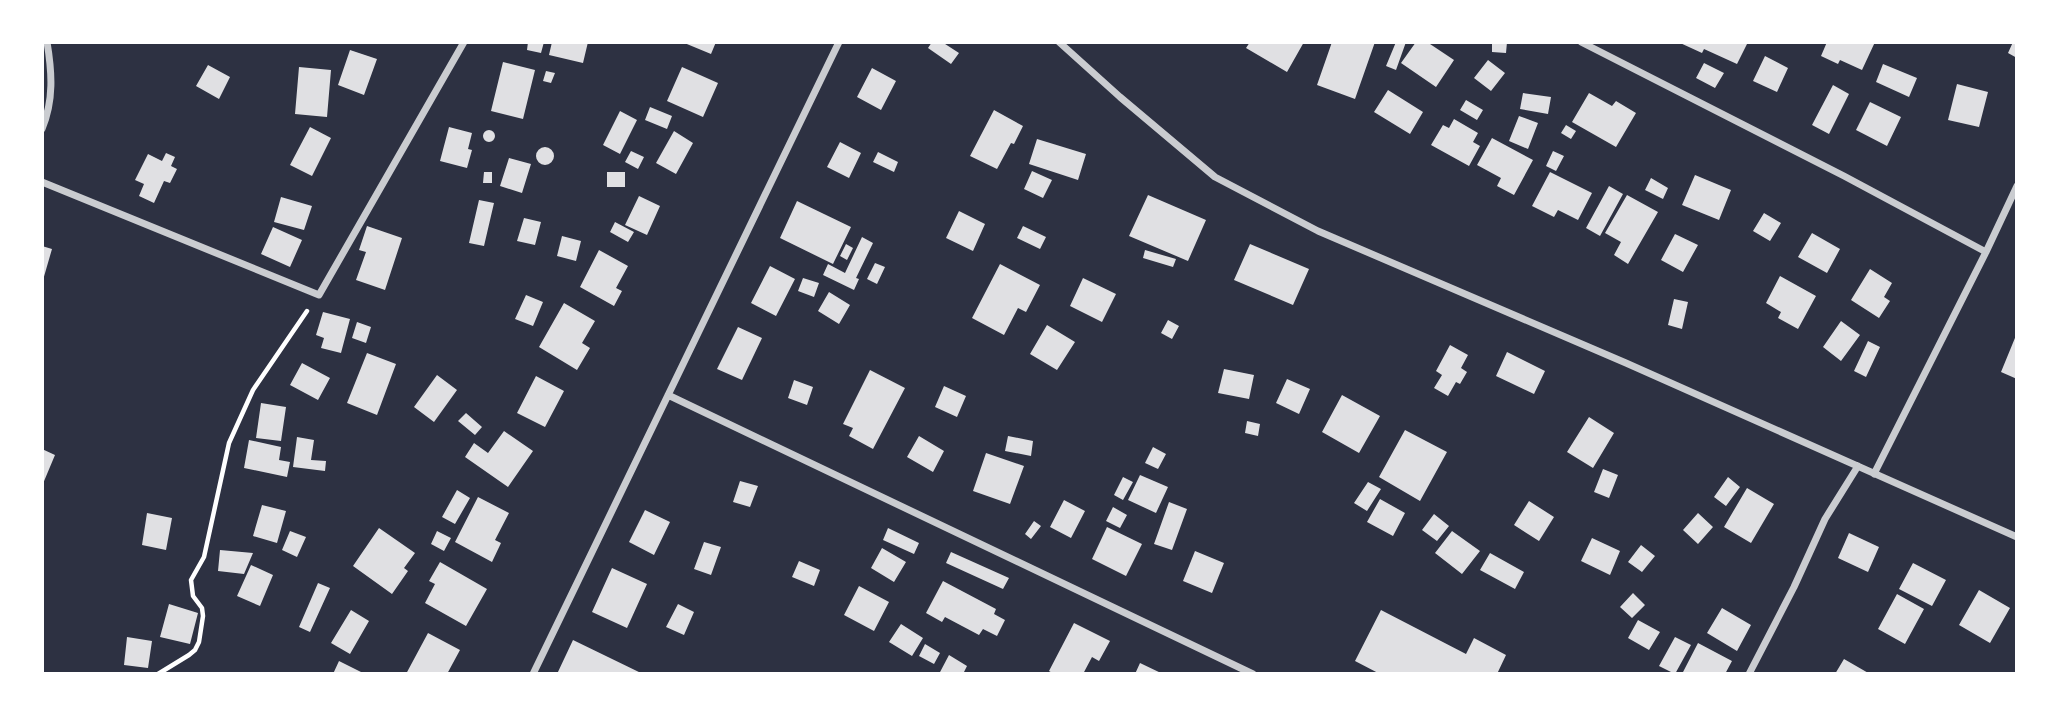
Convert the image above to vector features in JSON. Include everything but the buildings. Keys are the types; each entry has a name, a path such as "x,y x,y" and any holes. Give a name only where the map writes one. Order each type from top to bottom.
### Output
{"street":[{"path":"42,129 47,116 52,72 47,42"},
{"path":"42,182 319,295 464,42"},
{"path":"533,674 839,42"},
{"path":"1059,42 1214,177 1318,231 1626,363 2017,537"},
{"path":"1581,42 1844,176 1986,252"},
{"path":"1874,474 2017,186"},
{"path":"668,395 1253,674"},
{"path":"1749,674 1794,587 1825,519 1857,466"}],"path":[{"path":"158,674 189,655 199,642 202,608 193,596 191,580 204,557 229,443 253,390 319,295"}]}
